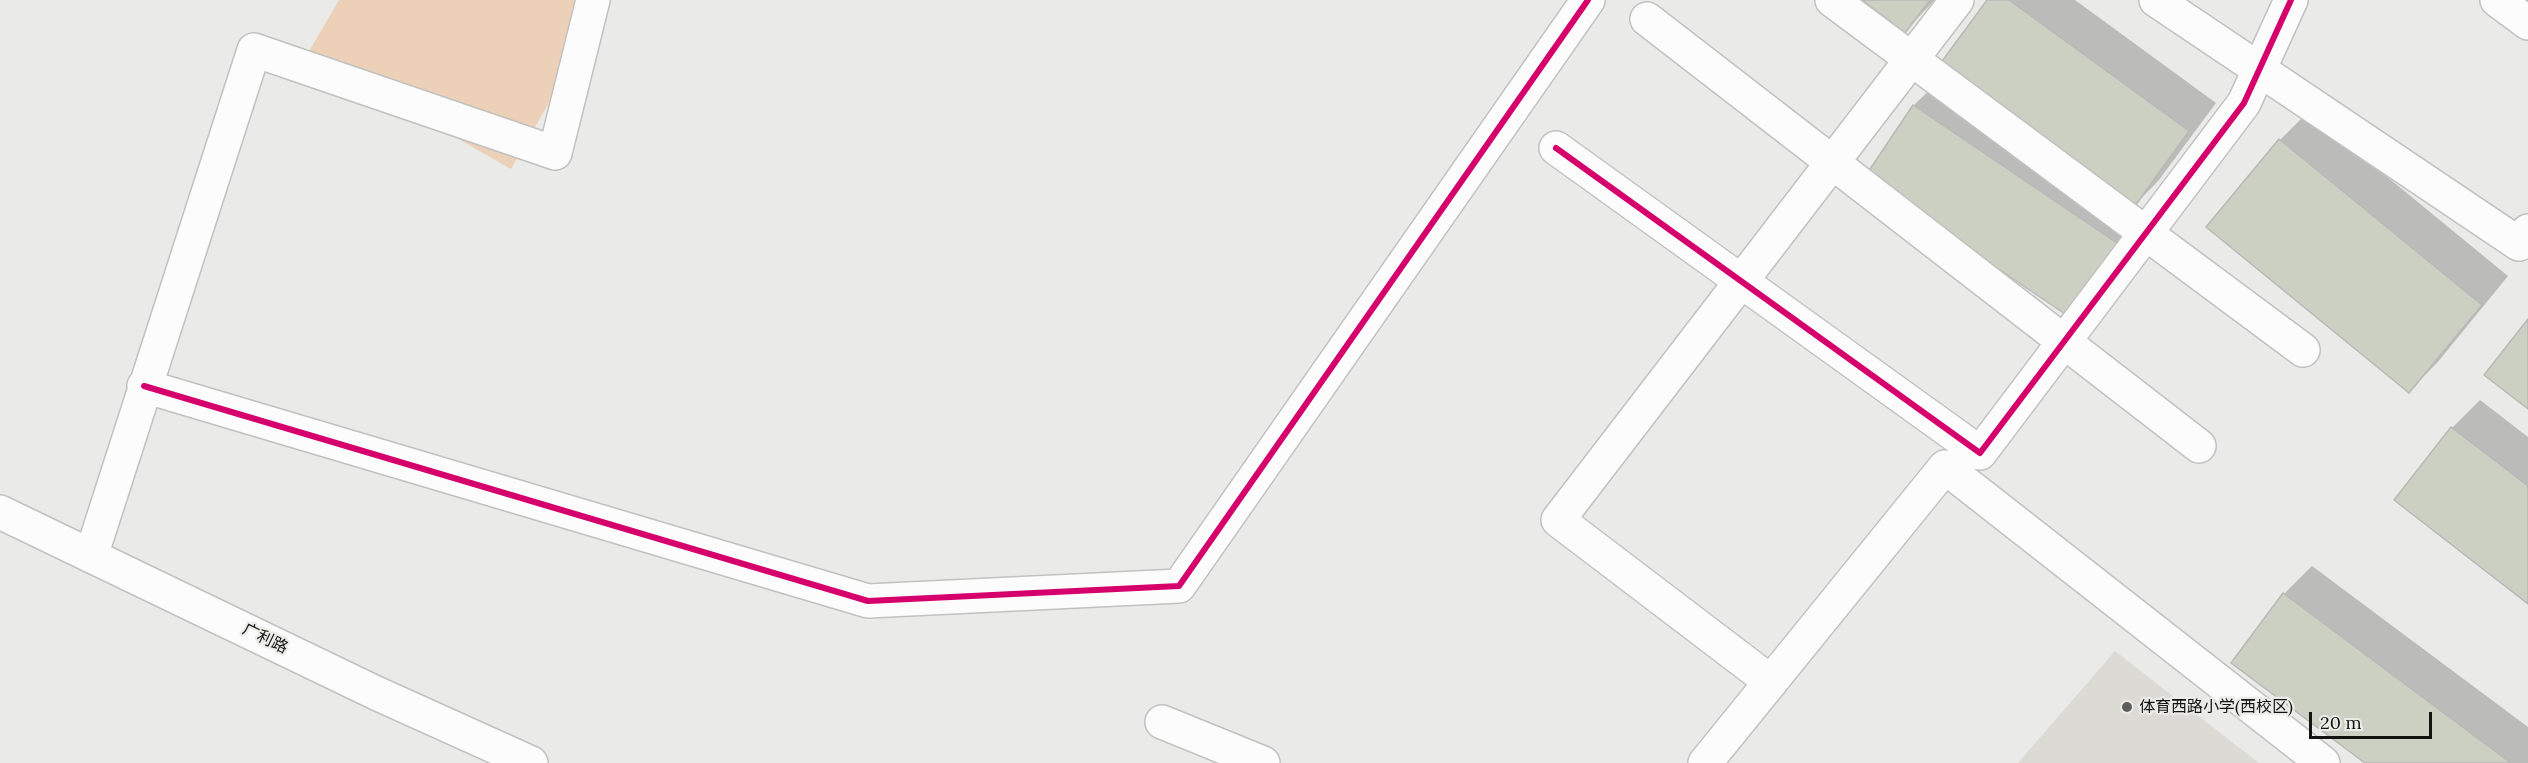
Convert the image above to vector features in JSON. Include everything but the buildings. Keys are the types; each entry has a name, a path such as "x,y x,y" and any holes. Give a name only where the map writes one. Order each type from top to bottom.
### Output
{"street":[{"path":"91,556 254,50 555,153 593,0"},
{"path":"144,386 868,601 1179,586 1588,0"},
{"path":"1832,0 2303,350"},
{"path":"1771,682 1558,520 1957,0"},
{"path":"2156,0 2519,244 2528,231"},
{"path":"1556,148 1980,453 2244,103 2291,0"},
{"path":"2497,0 2528,23"},
{"path":"1647,19 2199,446"},
{"path":"1705,763 1945,467 2323,763"},
{"name":"广利路","path":"0,512 376,693 531,763"},
{"path":"1162,722 1263,763"}],"shaded area":[{"path":"339,0 608,0 511,169 308,53"},
{"name":"体育西路小学(西校区)","path":"2115,651 2259,763 2018,763"}],"cycle path":[{"path":"144,386 868,601 1179,586 1588,0"},
{"path":"1556,148 1980,453 2244,103 2291,0"}],"place":[{"name":"体育西路小学(西校区)","path":"2127,707"}]}
